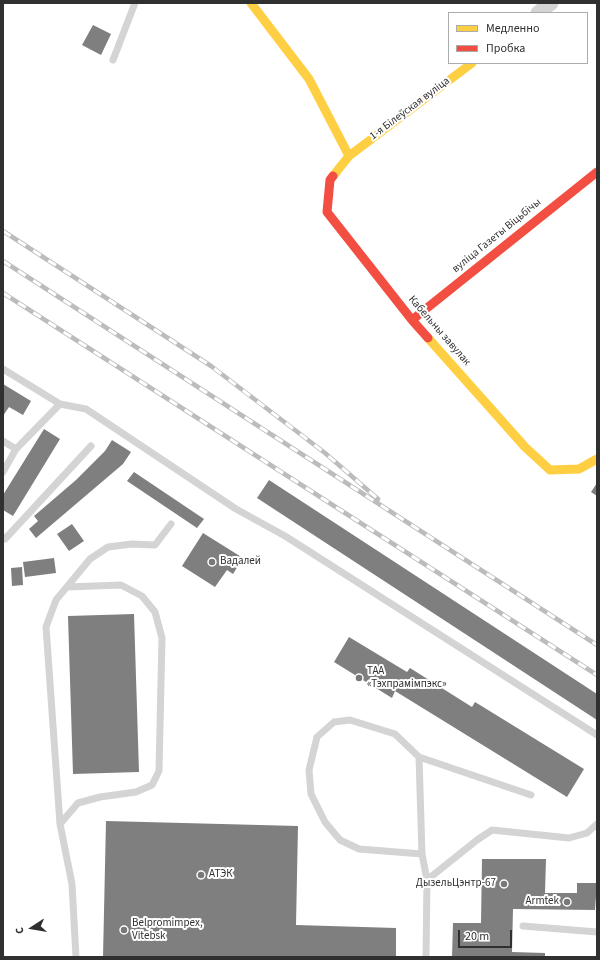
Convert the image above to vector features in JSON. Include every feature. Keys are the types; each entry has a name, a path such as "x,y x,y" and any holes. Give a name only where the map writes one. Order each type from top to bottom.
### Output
{"street":[{"path":"251,3 309,80 349,156"},
{"path":"539,12 551,3"},
{"name":"1-я Білеўская вуліца","path":"349,156 471,64"},
{"name":"Кабельны завулак","path":"349,156 330,180 327,212 412,320 525,448 550,470 578,469 597,459"},
{"name":"вуліца Газеты Віцьбічы","path":"412,320 597,172"}],"lane":[{"path":"113,60 135,3"},
{"path":"3,370 60,404 86,409 236,509 285,536 597,735"},
{"path":"3,472 16,449 60,404"},
{"path":"3,441 16,449"},
{"path":"3,537 5,539 91,446"},
{"path":"76,957 72,884 60,824 46,626 56,600 90,559 108,547 132,544 155,545 171,524"},
{"path":"60,824 78,803 100,797 136,792 152,785 159,771 162,638 156,612 142,596 121,585 67,588"},
{"path":"422,854 359,849 340,840 325,822 311,794 309,770 317,737 334,722 350,720 395,734 419,756 531,794"},
{"path":"419,756 422,854 427,880 426,957"},
{"path":"427,880 477,840 492,830 569,838 587,833 597,824"},
{"path":"523,926 597,932"}],"building":[{"path":"93,25 111,34 101,55 82,45"},
{"path":"3,384 31,401 23,415 9,407 3,416"},
{"path":"44,429 60,439 13,516 3,510 3,495"},
{"path":"112,440 131,452 123,464 36,538 29,529 38,521 34,516 76,480 105,451"},
{"path":"134,472 204,519 197,528 127,481"},
{"path":"269,480 597,694 597,720 257,498"},
{"path":"597,483 597,496 591,492"},
{"path":"72,524 84,541 69,551 57,534"},
{"name":"Вадалей","path":"203,533 243,558 233,574 227,570 215,587 182,566"},
{"path":"54,558 56,573 25,577 23,562"},
{"path":"22,567 23,585 12,586 11,568"},
{"path":"134,614 139,772 73,774 68,616"},
{"path":"349,637 407,672 410,668 472,707 475,702 584,769 567,797 395,691 392,698 334,662"},
{"name":"АТЭК","path":"106,821 298,826 296,925 396,928 396,957 103,957"},
{"name":"ДызельЦэнтр-67","path":"482,859 546,859 545,893 577,893 577,883 597,883 595,910 513,909 512,952 545,953 545,957 452,957 453,923 481,923"}],"railway":[{"path":"3,231 211,366 325,453 378,499"},
{"path":"3,261 597,645"},
{"path":"3,293 597,675"}],"traffic: slow":[{"path":"251,3 309,79 349,156"},
{"path":"333,176 349,156 471,64"},
{"path":"428,338 525,447 550,470 579,469 597,459"}],"traffic: jam":[{"path":"412,320 597,172"},
{"path":"333,176 330,180 327,212 412,320 428,338"}],"place":[{"name":"Вадалей","path":"212,562"},
{"name":"ТАА «Тэхпрамімпэкс»","path":"359,678"},
{"name":"АТЭК","path":"201,875"},
{"name":"ДызельЦэнтр-67","path":"504,884"},
{"name":"Armtek","path":"567,902"},
{"name":"Belpromimpex, Vitebsk","path":"124,930"}]}
